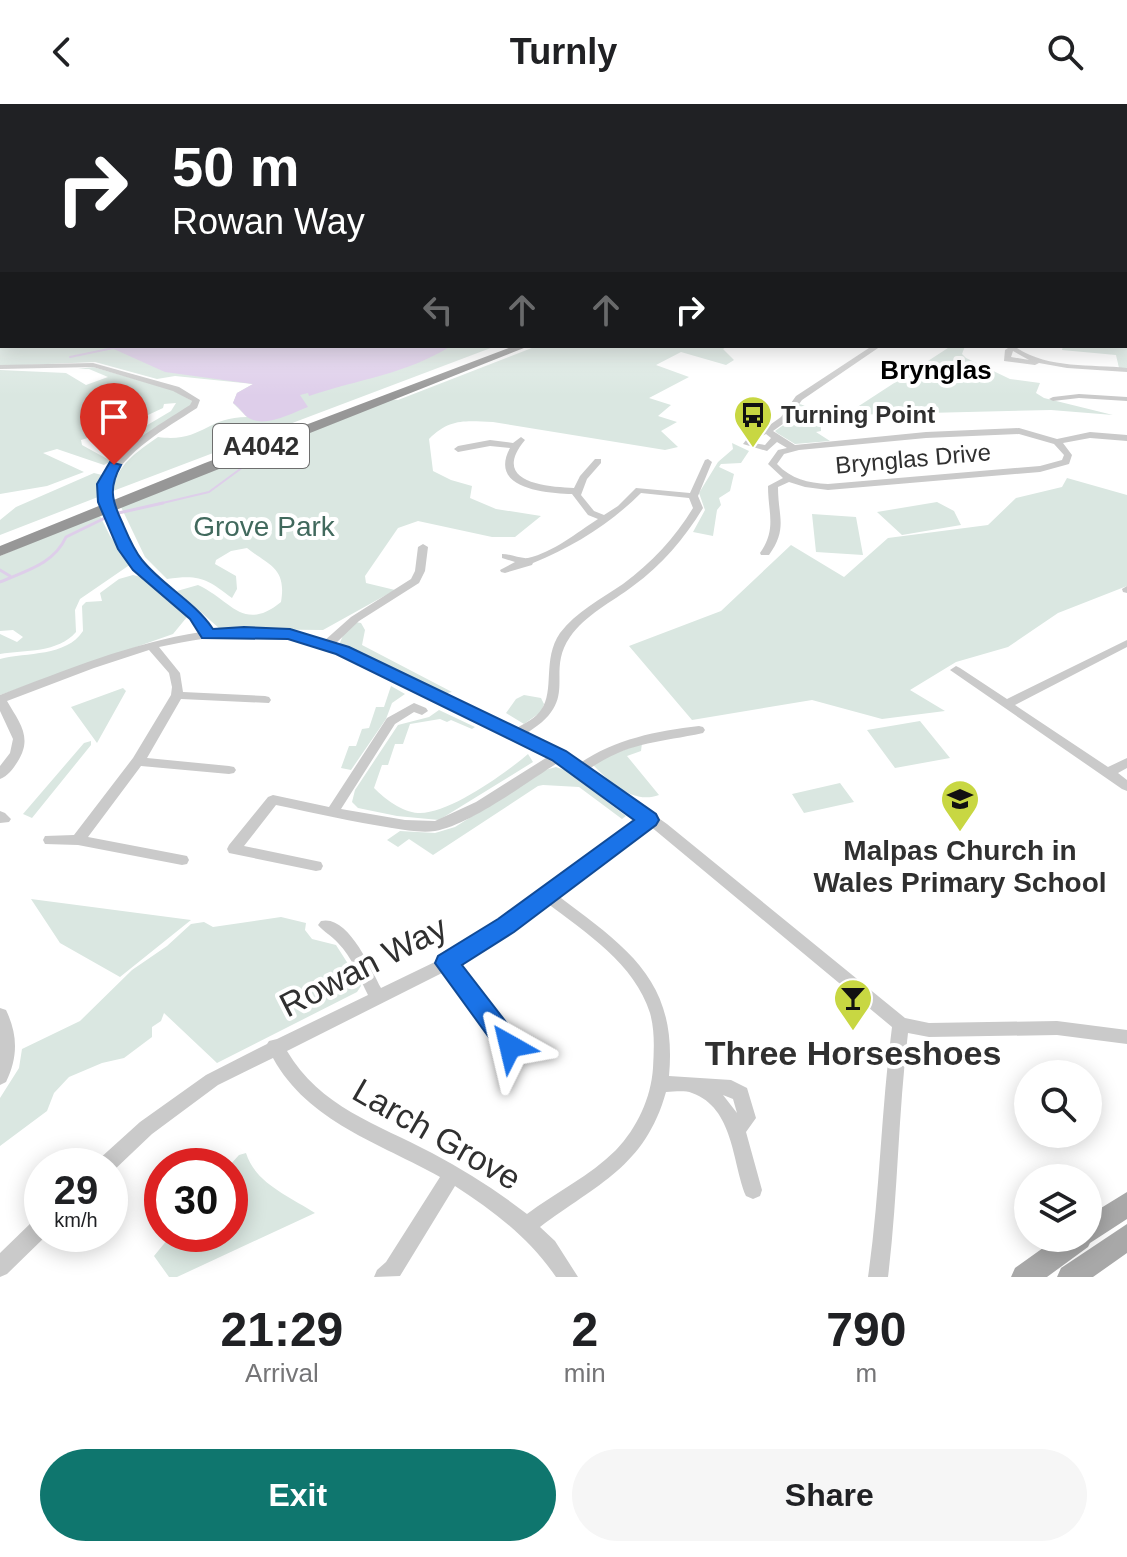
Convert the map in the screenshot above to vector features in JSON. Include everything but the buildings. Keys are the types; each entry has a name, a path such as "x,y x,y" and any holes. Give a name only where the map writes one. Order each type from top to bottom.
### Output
{"highway":[{"name":"A4042","path":"0,541 347,404 501,348"},
{"name":"A4042","path":"0,551 239,454 519,348"}],"main road":[{"path":"1102,1221 1127,1204"},
{"path":"1070,1277 1127,1237"},
{"path":"1024,1277 1059,1252"}],"street":[{"path":"775,439 767,448 747,444 753,437 784,419 799,398 874,348"},
{"path":"1015,348 1025,356 1047,363 1127,370"},
{"path":"0,367 93,365 176,389 196,400 194,406 121,458 108,473 104,484 105,502 117,532 139,567 196,616 208,635"},
{"path":"1053,399 1127,399"},
{"name":"Brynglas Drive","path":"1011,430 1057,442 1068,455 1066,462 1040,469 828,487 788,479 772,464 781,452 793,448 1011,430"},
{"path":"767,431 793,448"},
{"path":"1057,442 1090,435 1127,438"},
{"path":"458,449 518,443 510,465 517,479 535,488 577,491"},
{"path":"517,734 537,720 550,704 556,649 567,633 578,620 641,574 683,533 698,508 693,496 708,462"},
{"path":"577,491 597,465"},
{"path":"765,553 773,545 779,525 773,486 788,479"},
{"path":"505,570 559,549 621,508 642,483 693,496"},
{"path":"577,491 582,505 604,518"},
{"path":"327,645 355,619 415,581 420,571 423,547"},
{"path":"506,556 528,563"},
{"path":"0,775 20,752 21,738 0,699 151,645 244,632 290,634 327,645 517,734 580,769 741,890 901,1024 929,1030 1057,1028 1127,1037"},
{"path":"1007,704 1127,643"},
{"path":"78,840 138,761 177,695 180,684 176,674 151,645"},
{"path":"956,670 1127,786"},
{"path":"177,695 265,700"},
{"path":"334,810 391,721 414,707 422,711"},
{"path":"580,769 599,755 630,740 699,730"},
{"path":"316,866 234,849 273,800 434,827 559,756"},
{"path":"138,761 229,770"},
{"path":"1108,773 1127,762"},
{"name":"Rowan Way","path":"126,1148 174,1106 212,1080 447,963 649,820"},
{"path":"50,840 78,840 182,860"},
{"path":"528,1225 623,1155 645,1124 659,1084 664,1048 652,994 623,955 547,895"},
{"path":"326,925 336,929 352,948 377,997"},
{"path":"447,963 510,1046"},
{"path":"0,1015 8,1030 8,1056 0,1077"},
{"path":"878,1277 886,1226 890,1123 901,1024"},
{"name":"Larch Grove","path":"275,1046 291,1076 330,1110 502,1204 528,1225 568,1277"},
{"path":"659,1084 696,1086 721,1105 742,1143 753,1190"},
{"path":"384,1277 393,1269 451,1176"},
{"path":"0,1267 24,1244"}],"green space":[{"path":"0,348 491,348 113,491 123,466 158,437 185,436 222,421 247,417 233,403 237,393 253,384 175,376 157,379 95,362 0,366"},
{"name":"Grove Park","path":"532,348 725,348 734,360 726,365 681,352 656,365 689,377 649,398 671,405 658,416 677,422 661,431 678,447 665,450 493,422 466,421 444,427 429,439 433,471 472,486 470,498 496,509 541,516 515,537 492,537 418,521 398,528 365,576 366,583 395,590 323,630 220,629 177,591 198,585 238,611 257,615 268,611 281,602 281,581 269,563 247,548 231,551 216,560 215,564 236,576 237,589 232,598 202,580 188,577 167,579 145,557 121,507 389,399 398,400"},
{"path":"948,348 964,348 962,354 966,358 1010,379 1040,383 1036,393 1044,398 1113,415 1051,410 845,415"},
{"path":"1127,348 1127,369 1119,368 1116,355 1062,350"},
{"path":"93,367 173,390 192,401 191,406 138,440 131,437 134,433 171,411 176,403 164,404 163,408 120,428 81,440 82,445 111,461 104,465 57,449 43,453 84,472 47,486 0,494 0,370 66,373 86,385 108,377 89,369 78,369"},
{"path":"799,404 815,414 821,427 821,431 816,432 830,441 795,444 775,431 792,419"},
{"path":"732,443 749,451 741,463 721,464 719,467 734,474 730,491 719,498 721,505 717,510 713,536 693,532 705,510 699,493 718,462 733,449"},
{"path":"94,473 102,475 98,497 0,535 0,520 16,507"},
{"path":"1067,478 1127,495 1127,586 1058,613 1008,647 956,662 910,690 945,711 882,719 812,700 692,720 629,646 721,611 791,545 844,577 888,538 988,525 1016,498 1062,487"},
{"path":"937,502 954,511 961,525 902,535 877,512"},
{"path":"99,514 110,536 131,564 80,599 75,610 76,632 69,639 51,647 0,654 0,634 17,642 23,637 13,630 0,631 0,556"},
{"path":"812,514 856,517 863,555 816,552"},
{"path":"133,575 141,577 187,617 173,634 0,695 0,659 67,645 83,631 82,606 86,602 102,601 100,593 119,579"},
{"path":"355,622 361,623 365,630 362,645 452,692 443,694 339,645 344,633"},
{"path":"391,686 405,694 392,703 386,719 351,770 341,768 349,746 356,746 362,729 369,728 376,707 384,707"},
{"path":"123,688 126,691 97,743 71,707"},
{"path":"524,695 541,698 544,704 541,712 524,724 506,713 516,699"},
{"path":"439,710 475,727 472,729 440,719 410,724 403,744 395,744 388,765 382,765 374,788 400,808 418,813 445,807 491,782 528,754 533,762 439,820 358,808 352,802 355,790 398,725 429,717"},
{"path":"920,721 950,758 895,768 867,730"},
{"path":"91,741 91,745 32,818 23,814 84,743"},
{"path":"642,743 641,751 627,756 659,795 640,797 622,790 593,765 593,762"},
{"path":"556,767 567,771 626,816 622,819 579,787 543,785 433,855 409,839 398,847 387,840 400,831 435,833 455,827 545,770"},
{"path":"840,783 854,802 804,813 792,794"},
{"path":"31,899 191,920 120,977 60,943"},
{"path":"281,917 306,923 305,930 312,939 336,945 359,981 361,986 357,992 217,1063 164,1013 161,1021 152,1027 152,1037 124,1058 102,1063 69,1077 54,1093 47,1111 0,1146 0,1098 19,1068 22,1049 80,1021 132,970 167,946 191,924 204,922 213,927"},
{"path":"248,1158 265,1181 315,1213 248,1244"},
{"path":"157,1252 231,1252 177,1277 169,1277 154,1256"}],"shaded area":[{"path":"111,348 447,348 399,370 309,396 308,393 300,395 308,407 268,421 253,420 233,403 237,393 253,384 165,372"}],"waterway":[{"path":"70,357 113,348"},
{"path":"154,505 209,492 243,467"},
{"path":"114,514 163,503"},
{"path":"0,582 38,566 54,554 66,537 107,517"},
{"path":"0,570 10,576"}],"place":[{"name":"Turning Point","path":"753,449"},
{"name":"Malpas Church in Wales Primary School","path":"960,833"},
{"name":"Three Horseshoes","path":"853,1032"}],"district":[{"name":"Brynglas","path":"936,370"}],"route":[{"path":"114,465 104,484 105,502 126,549 139,567 196,616 208,635 244,632 290,634 342,650 559,756 649,820 506,925 447,963 510,1046"}]}
